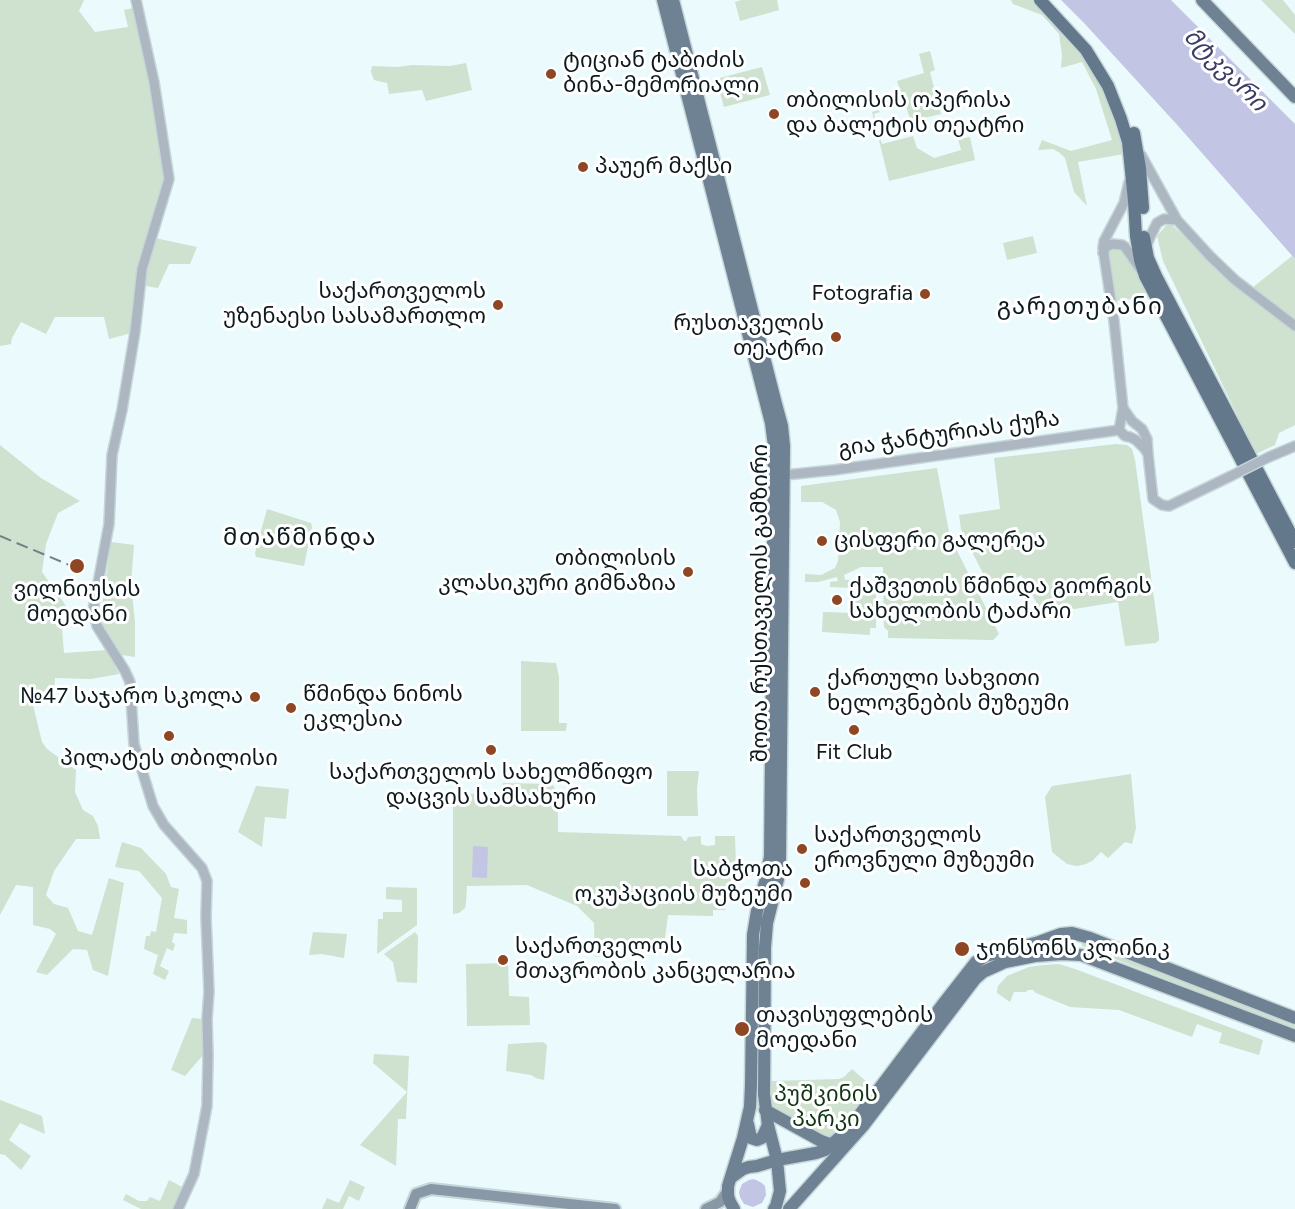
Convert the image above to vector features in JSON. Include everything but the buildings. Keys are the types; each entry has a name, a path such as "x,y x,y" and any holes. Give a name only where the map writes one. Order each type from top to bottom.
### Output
{"highway":[{"path":"1040,0 1086,50 1108,86 1125,131 1136,236 1145,276 1295,563"},
{"path":"1051,0 1084,36 1110,73 1129,117 1137,148 1146,248 1156,276 1295,542"}],"main road":[{"name":"შოთა რუსთაველის გამზირი","path":"663,0 774,440 770,857 753,935 751,1085 747,1121"},
{"name":"შოთა რუსთაველის გამზირი","path":"673,0 782,426 784,446 780,859 778,879 767,923 765,946 765,1110"},
{"path":"1202,0 1295,97"},
{"path":"706,1209 720,1202 736,1173 742,1169 821,1152 849,1130 976,962 986,956 1061,934 1072,933 1295,1018"},
{"path":"1090,938 1076,941 1074,948 1077,953 1295,1036"},
{"path":"789,1209 863,1126 975,979 983,972 1005,962 1025,957 1081,954"},
{"path":"765,1110 777,1160 779,1198 774,1209"},
{"path":"765,1110 832,1145"},
{"path":"747,1121 750,1135 754,1140 762,1138 768,1125"},
{"path":"734,1209 730,1202 730,1184 747,1121"},
{"path":"757,1166 773,1174 779,1185"},
{"path":"410,1209 416,1194 431,1189 615,1209"}],"street":[{"path":"136,0 154,81 170,175 142,269 130,365 112,455 110,516 93,610 94,618 102,634 128,677 131,690 134,744 153,806 164,825 202,868 207,881 209,992 207,1106 194,1174 178,1209"},
{"path":"1137,148 1177,220 1222,268 1295,326"},
{"path":"1131,174 1124,203 1104,241 1103,253 1114,321 1123,408 1120,426 1125,436 1141,444 1148,454"},
{"path":"1146,248 1157,224 1164,219 1177,220"},
{"path":"1103,253 1112,244 1122,245 1145,276"},
{"path":"1123,408 1134,423 1136,431 1130,437"},
{"path":"1120,426 1126,420 1142,429 1147,439 1153,499 1162,505 1169,506 1269,457 1294,448"},
{"name":"გია ჭანტურიას ქუჩა","path":"785,475 825,471 1120,426"}],"green space":[{"path":"0,0 84,0 79,11 95,32 128,27 124,10 133,8 141,50 158,83 170,178 155,238 197,247 190,264 169,264 158,288 143,287 135,332 109,339 104,317 55,317 46,334 21,322 11,344 0,346"},
{"path":"777,0 779,10 740,21 735,2"},
{"path":"1011,0 1035,0 1086,57 1100,80 1117,119 1124,154 1078,162 1087,206 1074,192 1065,158 1053,149 1038,150 1042,140 1071,151 1112,140 1096,89 1082,62 1061,68 1059,34 1042,15 1013,4"},
{"path":"1261,0 1283,0 1295,15 1295,34"},
{"path":"930,51 935,70 930,72 941,114 911,121 897,81 924,73 919,54"},
{"path":"466,63 472,90 426,101 422,90 389,94 387,83 374,80 371,72 372,66 450,66"},
{"path":"762,67 770,95 724,107 716,79"},
{"path":"878,110 880,112 874,114 882,144 913,136 917,148 934,158 961,150 958,139 970,137 975,160 889,181 872,112"},
{"path":"1170,221 1202,252 1252,288 1292,256 1295,259 1295,425 1279,433 1275,445 1256,454 1163,261 1157,236"},
{"path":"1033,236 1037,253 1007,260 1003,243"},
{"path":"1116,247 1127,251 1148,297 1116,301 1106,254 1107,251"},
{"path":"1116,444 1127,445 1132,449 1135,460 1159,635 1156,643 1125,646 1118,602 1043,614 1021,575 993,593 961,529 959,515 1000,509 994,458"},
{"path":"0,445 41,478 80,501 58,513 46,544 42,572 71,613 89,613 93,616 61,616 64,653 107,650 119,674 91,679 55,678 54,692 32,701 42,742 47,749 76,770 75,792 83,810 93,816 98,826 100,839 76,839 54,871 46,895 54,904 68,908 78,931 92,935 109,878 124,883 108,976 93,970 87,950 73,949 47,975 36,972 56,934 50,929 33,925 33,887 16,885 0,915"},
{"path":"937,468 950,537 999,634 993,640 888,638 888,631 884,627 883,567 861,567 844,575 845,580 860,579 859,590 876,591 876,628 870,628 870,635 822,632 823,612 855,613 855,588 830,587 830,582 838,581 837,577 818,582 805,582 805,574 821,575 835,568 838,561 840,522 836,510 822,502 801,502 801,486"},
{"path":"267,509 311,523 304,566 256,557 255,553"},
{"path":"111,542 134,545 131,583 135,622 135,657 122,655 103,626 101,612"},
{"path":"521,661 556,663 559,677 559,723 567,723 566,731 521,731"},
{"path":"667,771 699,771 698,816 667,816"},
{"path":"1131,774 1136,828 1132,844 1125,842 1108,858 1101,852 1092,861 1077,866 1067,864 1052,852 1045,797 1052,786"},
{"path":"503,783 552,784 558,793 558,832 681,836 684,841 688,837 701,836 701,844 707,846 715,845 715,836 735,836 737,895 724,897 725,910 713,910 713,916 668,915 664,946 595,957 594,923 577,906 527,885 467,886 465,908 453,914 453,793 502,795"},
{"path":"256,786 289,789 286,819 265,817 262,847 238,832"},
{"path":"122,842 141,848 166,874 171,887 179,889 174,918 187,920 187,934 174,933 173,951 167,948 160,966 169,971 165,980 153,974 158,955 144,949 146,936 150,936 151,931 156,932 162,898 139,871 115,867"},
{"path":"386,887 417,888 417,925 377,954 378,919 383,919 383,912 402,912 402,900 386,899"},
{"path":"313,932 347,934 344,958 322,954 309,955"},
{"path":"415,932 418,936 417,983 397,982 393,962 384,954"},
{"path":"1085,943 1295,1026 1295,1030 1082,946"},
{"path":"508,963 509,996 529,997 530,1025 467,1026 466,964"},
{"path":"1059,964 1263,1040 1259,1055 1219,1043 1222,1033 1197,1024 1192,1037 1119,1010 1070,1007 1033,990 1014,992 1010,1002 997,993 998,986 1007,976 1029,967"},
{"path":"192,1018 202,1019 204,1054 185,1076 171,1070"},
{"path":"543,1042 547,1045 544,1080 531,1075 506,1071 508,1044"},
{"path":"374,1054 409,1056 406,1119 398,1119 396,1166 360,1145 407,1092 373,1063"},
{"name":"პუშკინის პარკი","path":"852,1069 874,1088 842,1133 827,1139 821,1137 771,1106 770,1081 839,1079"},
{"path":"0,1100 42,1116 45,1134 20,1123 9,1140 31,1156 21,1170 5,1155 0,1154"},
{"path":"169,1180 184,1188 175,1209 141,1209 123,1200 126,1194 139,1201 147,1201 150,1197 160,1201"},
{"path":"350,1180 365,1187 359,1201 349,1196 343,1209 322,1209 327,1198 339,1203"}],"water":[{"name":"მტკვარი","path":"1061,0 1171,0 1295,124 1295,259 1180,128"},
{"path":"473,846 488,847 487,878 472,877"},
{"path":"754,1179 765,1186 766,1195 762,1203 753,1207 744,1204 739,1192 742,1184"}],"railway":[{"path":"0,536 74,567"}],"place":[{"name":"ტიციან ტაბიძის ბინა-მემორიალი","path":"551,74"},
{"name":"თბილისის ოპერისა და ბალეტის თეატრი","path":"774,114"},
{"name":"პაუერ მაქსი","path":"583,167"},
{"name":"Fotografia","path":"925,294"},
{"name":"საქართველოს უზენაესი სასამართლო","path":"498,305"},
{"name":"რუსთაველის თეატრი","path":"836,337"},
{"name":"ცისფერი გალერეა","path":"822,541"},
{"name":"ვილნიუსის მოედანი","path":"77,566"},
{"name":"თბილისის კლასიკური გიმნაზია","path":"688,572"},
{"name":"ქაშვეთის წმინდა გიორგის სახელობის ტაძარი","path":"837,600"},
{"name":"ქართული სახვითი ხელოვნების მუზეუმი","path":"815,692"},
{"name":"№47 საჯარო სკოლა","path":"255,697"},
{"name":"წმინდა ნინოს ეკლესია","path":"291,708"},
{"name":"Fit Club","path":"854,730"},
{"name":"პილატეს თბილისი","path":"169,736"},
{"name":"საქართველოს სახელმწიფო დაცვის სამსახური","path":"491,750"},
{"name":"საქართველოს ეროვნული მუზეუმი","path":"802,849"},
{"name":"საბჭოთა ოკუპაციის მუზეუმი","path":"805,883"},
{"name":"ჯონსონს კლინიკ","path":"962,949"},
{"name":"საქართველოს მთავრობის კანცელარია","path":"503,960"},
{"name":"თავისუფლების მოედანი","path":"742,1029"}],"district":[{"name":"გარეთუბანი","path":"1080,307"},
{"name":"მთაწმინდა","path":"300,538"}]}
